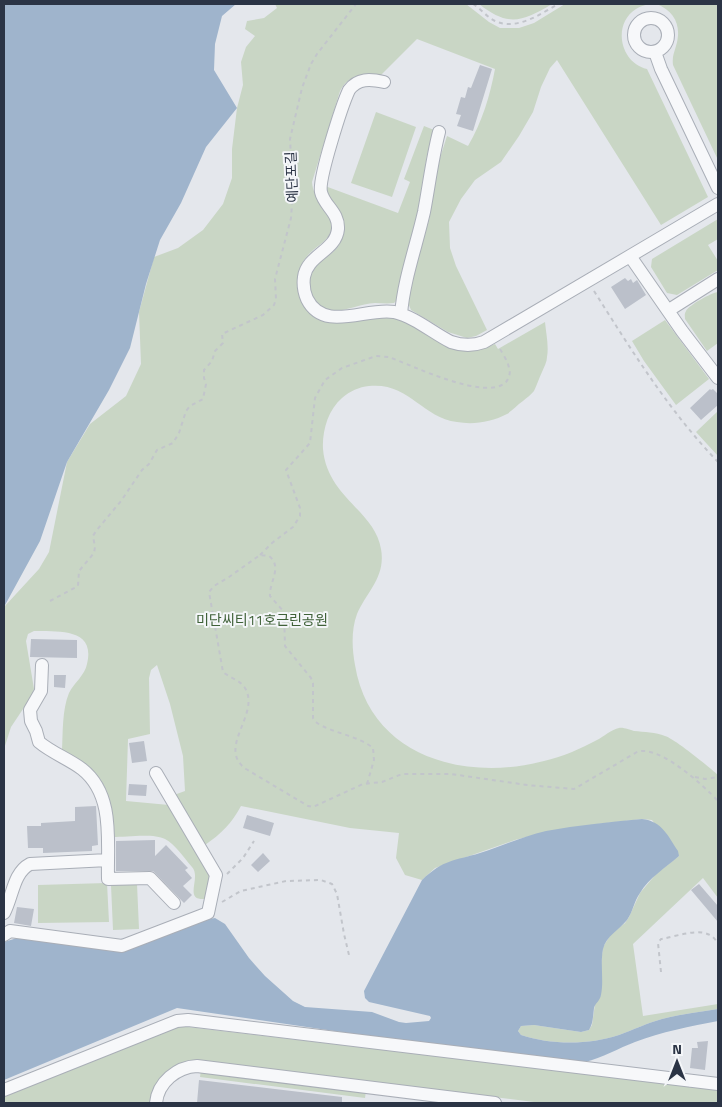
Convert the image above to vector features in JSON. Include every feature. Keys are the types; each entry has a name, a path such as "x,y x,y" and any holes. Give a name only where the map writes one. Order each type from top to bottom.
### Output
{"street":[{"path":"654,52 718,188"},
{"path":"384,82 370,79 352,85 347,94 320,182 321,194 334,212 337,220 336,236 332,244 306,268 304,286 309,303 322,314 331,317 373,311 401,314 458,345 474,345 493,336 718,204"},
{"path":"401,314 404,285 423,214 439,132"},
{"path":"630,256 682,331 718,378"},
{"path":"669,310 718,279"},
{"path":"42,665 42,685 30,710 31,721 40,742 84,770 94,781 101,793 105,804 108,878 150,878 174,904"},
{"path":"4,935 10,931 122,946 208,913 216,874 156,773"},
{"path":"4,912 17,876 22,868 30,864 108,860"},
{"path":"4,1090 177,1021 188,1020 718,1084"},
{"path":"156,1103 157,1096 166,1080 181,1070 198,1066 391,1097 495,1103"}],"path":[{"name":"예단포길","path":"50,601 78,586 79,571 94,553 93,536 96,531 142,470 149,464 157,450 173,443 180,433 186,411 190,406 203,399 206,384 204,370 212,361 215,351 223,343 222,334 263,315 274,305 276,300 276,279 291,218 293,192 290,139 300,94 311,64 317,54 356,4"},
{"path":"473,4 494,20 508,24 531,20 558,4"},
{"path":"593,289 658,389 695,437 718,462"},
{"path":"497,344 510,369 510,374 506,382 496,386 479,387 458,383 381,355 342,368 325,380 314,398 310,443 286,470 300,508 300,516 293,527 260,555 212,587 209,592 223,672 241,683 249,698 248,708 236,745 236,758 246,769 311,807 367,784 382,782 402,774 452,774 527,785 574,788 637,752 645,750 656,754 693,776 718,801"},
{"path":"267,548 269,556 276,566 270,596 284,612 285,646 314,683 313,718 318,724 354,736 373,748 374,760 367,784"},
{"path":"260,555 269,556"},
{"path":"693,776 718,778"},
{"path":"226,874 243,858 254,841"},
{"path":"208,913 241,891 286,880 321,880 332,884 337,894 349,955"},
{"path":"661,972 658,943 661,939 701,932 709,933 716,938 718,944"}],"green space":[{"name":"미단씨티11호근린공원","path":"275,4 466,4 500,28 519,28 534,23 565,4 656,4 636,9 628,16 624,24 622,42 625,51 631,59 647,69 708,197 661,225 557,60 550,68 541,87 533,112 519,136 501,162 475,180 461,199 449,222 450,248 456,266 487,330 467,338 448,332 411,310 406,298 429,220 439,161 447,136 468,146 485,109 495,69 417,39 381,75 357,76 347,81 340,91 312,182 315,194 330,218 330,233 310,253 300,267 298,290 309,312 367,313 390,316 405,321 445,345 463,350 484,348 495,344 498,349 545,322 548,353 535,389 511,411 501,417 476,423 445,419 434,414 405,394 383,386 362,387 348,393 333,408 327,421 324,435 323,449 326,466 342,492 370,524 377,536 382,559 381,568 375,583 355,620 353,653 355,665 364,696 380,722 401,741 426,755 453,764 483,768 514,767 544,761 578,750 613,730 624,728 650,732 670,738 718,775 718,898 703,878 633,944 643,1016 718,1004 718,1009 669,1017 619,1035 595,1041 545,1041 521,1035 518,1031 521,1026 534,1025 581,1032 589,1030 592,1025 595,1004 601,995 603,947 611,934 625,923 640,893 656,874 679,856 652,820 642,819 598,824 546,832 515,840 435,868 422,880 405,875 396,858 399,833 350,828 241,806 226,828 205,845 174,795 185,791 183,756 170,704 157,665 151,670 149,678 150,734 128,739 126,801 169,805 212,875 206,899 199,899 194,893 195,877 192,867 169,841 154,836 113,837 109,819 108,796 105,787 94,772 62,750 63,721 69,693 84,672 87,664 88,652 86,643 80,638 72,634 53,631 34,631 28,634 26,641 34,689 31,697 11,727 4,749 4,607 39,569 49,552 67,462 90,424 126,396 141,364 139,312 154,257 178,248 203,230 223,204 232,178 232,149 237,108 243,85 241,62 246,47 255,36 245,29 247,21 264,18 277,8"},
{"path":"479,4 552,4 523,18 507,19 498,16"},
{"path":"657,4 718,4 718,160 673,65 673,57 678,39 676,20 668,11"},
{"path":"376,112 416,127 392,197 351,183"},
{"path":"424,126 434,130 427,155 417,217 397,300 394,303 366,304 331,311 324,309 311,294 310,277 316,266 339,245 343,231 341,218 325,186 398,213 410,182 404,179"},
{"path":"718,219 718,239 708,245 718,261 718,270 677,295 667,293 651,267 652,259"},
{"path":"718,292 718,343 707,351 685,319 685,314 696,303"},
{"path":"665,320 709,379 676,405 632,341"},
{"path":"718,411 718,456 696,432"},
{"path":"107,883 109,922 38,923 38,885"},
{"path":"137,884 139,929 113,930 111,885"},
{"path":"178,1027 718,1089 718,1103 542,1103 196,1061 178,1065 165,1073 156,1086 150,1103 4,1103 4,1097"},
{"path":"201,1070 366,1091 365,1098 200,1077"}],"water":[{"path":"4,4 236,4 222,16 215,44 214,70 237,108 206,147 181,203 160,240 146,284 130,348 109,390 67,462 40,541 4,607"},
{"path":"642,819 655,823 664,830 678,851 679,856 644,888 638,896 627,920 605,944 602,955 601,995 595,1006 589,1030 581,1032 534,1025 521,1026 518,1031 521,1035 545,1041 583,1042 619,1035 651,1022 683,1014 718,1009 718,1021 655,1035 585,1062 375,1037 177,1008 4,1080 4,942 17,938 130,949 199,921 215,918 225,924 249,958 265,976 293,1001 305,1007 372,1012 406,1023 429,1021 430,1016 369,1002 365,998 364,991 422,880 443,864 538,833 582,825"}],"building":[{"path":"480,65 492,69 473,131 457,126 461,115 456,114 461,97 465,98 468,87 471,88"},
{"path":"625,278 628,281 631,279 633,283 637,280 646,295 625,309 611,287"},
{"path":"710,389 713,389 718,394 718,405 701,420 690,408"},
{"path":"31,639 77,640 77,658 30,657"},
{"path":"54,675 66,675 65,688 54,687"},
{"path":"144,741 147,761 132,763 129,743"},
{"path":"129,784 147,785 146,796 128,795"},
{"path":"96,806 98,845 92,846 92,851 43,853 43,848 28,848 27,826 41,826 41,823 75,821 75,807"},
{"path":"247,815 274,823 270,836 243,828"},
{"path":"155,840 155,856 166,845 188,868 185,870 192,878 183,886 192,895 184,903 153,871 116,871 116,841"},
{"path":"263,853 270,861 258,872 251,865"},
{"path":"699,884 718,906 718,922 691,890"},
{"path":"17,907 34,909 31,926 14,923"},
{"path":"708,1041 705,1070 690,1068 692,1048 698,1048 697,1042"},
{"path":"199,1080 342,1097 342,1103 197,1103"}]}
